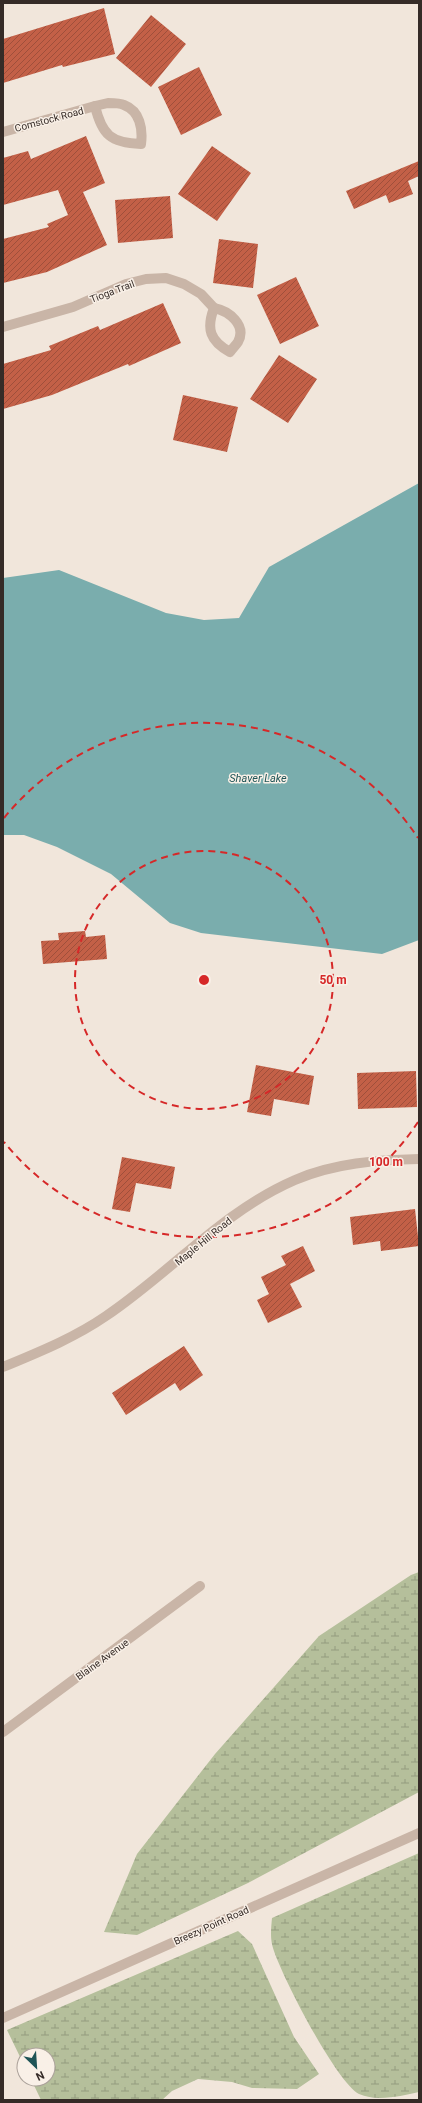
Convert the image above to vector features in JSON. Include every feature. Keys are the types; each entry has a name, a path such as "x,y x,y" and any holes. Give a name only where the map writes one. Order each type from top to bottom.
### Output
{"street":[{"name":"Comstock Road","path":"3,132 95,106 108,103 125,105 136,115 143,129 141,144 124,144 108,136 99,123 95,106"},
{"name":"Tioga Trail","path":"3,327 73,306 126,284 146,279 166,278 184,284 201,294 214,308"},
{"name":"Maple Hill Road","path":"3,1367 61,1343 105,1317 147,1287 219,1226 255,1202 295,1180 338,1166 382,1160 419,1159"},
{"name":"Blaine Avenue","path":"3,1732 200,1586"},
{"name":"Breezy Point Road","path":"3,2018 419,1833"}],"green space":[{"path":"419,1572 419,1792 248,1883 137,1935 104,1932 137,1854 215,1754 319,1636 411,1575"},
{"path":"419,1853 419,2092 389,2098 373,2098 359,2094 349,2085 337,2070 310,2027 278,1962 273,1948 271,1937 272,1918"},
{"path":"238,1931 252,1944 294,2037 319,2074 297,2089 252,2088 232,2082 198,2079 172,2091 162,2100 41,2100 35,2087 56,2087 56,2047 16,2047 16,2049 7,2030"}],"water":[{"name":"Shaver Lake","path":"419,483 419,940 382,954 201,933 170,923 111,874 57,847 24,835 3,835 3,578 59,570 166,613 204,620 239,618 269,567"}],"building":[{"path":"104,8 115,54 63,67 62,65 3,83 3,39"},
{"path":"151,15 186,44 151,87 116,58"},
{"path":"199,67 222,115 181,135 158,87"},
{"path":"86,136 105,183 83,192 107,245 47,272 3,283 3,239 49,227 47,224 68,215 58,190 3,205 3,158 28,151 31,159"},
{"path":"212,146 251,173 217,221 178,194"},
{"path":"419,161 419,176 408,181 413,194 389,203 386,195 354,209 346,191"},
{"path":"170,196 173,238 118,243 115,200"},
{"path":"219,239 258,244 253,288 213,283"},
{"path":"296,277 319,326 280,344 257,295"},
{"path":"163,303 181,343 129,366 128,364 52,395 3,409 3,364 51,350 49,346 98,326 100,330"},
{"path":"279,355 317,379 288,423 250,399"},
{"path":"183,395 238,407 227,452 173,440"},
{"path":"85,931 86,937 105,935 107,959 43,964 41,941 59,940 58,933"},
{"path":"256,1065 314,1076 309,1105 274,1099 271,1116 247,1112"},
{"path":"416,1071 417,1107 358,1109 357,1073"},
{"path":"122,1157 175,1167 171,1189 136,1183 130,1212 112,1209"},
{"path":"415,1209 419,1246 381,1251 380,1241 353,1245 350,1217"},
{"path":"303,1246 315,1271 290,1284 302,1307 268,1323 257,1300 269,1294 261,1277 286,1265 281,1256"},
{"path":"184,1346 203,1375 180,1391 175,1383 126,1415 112,1393"}]}
